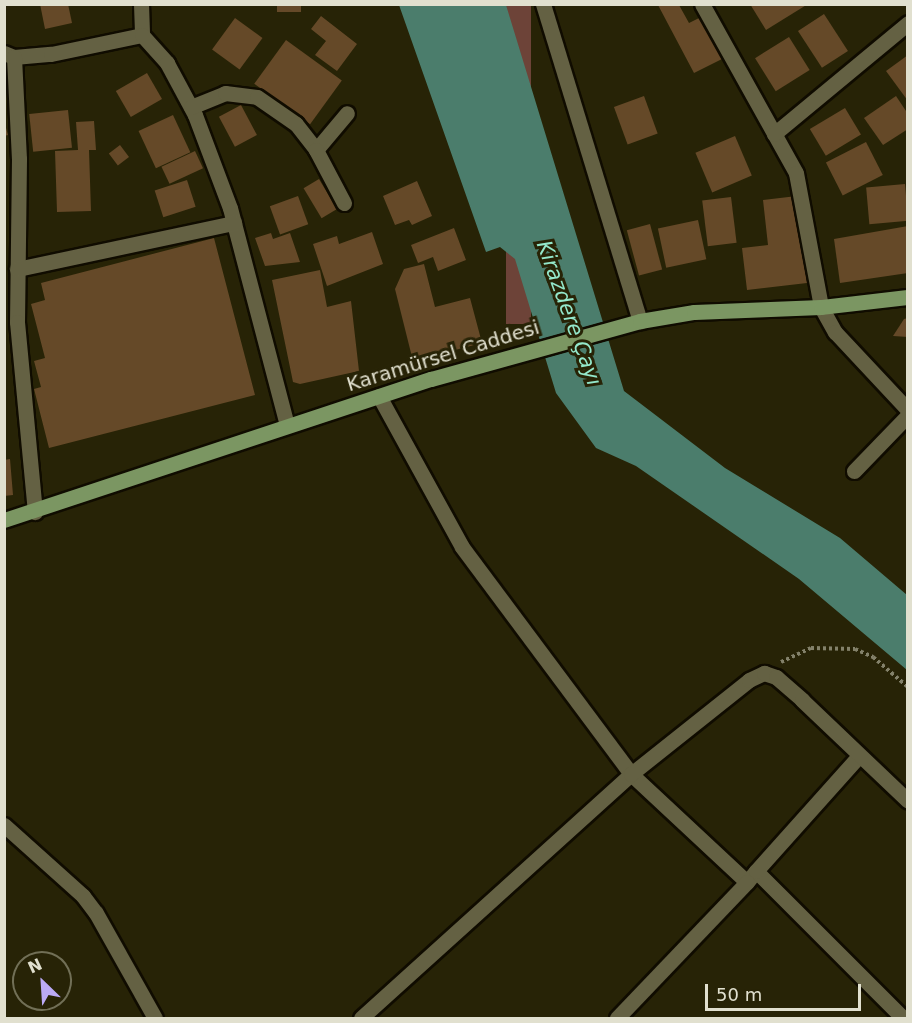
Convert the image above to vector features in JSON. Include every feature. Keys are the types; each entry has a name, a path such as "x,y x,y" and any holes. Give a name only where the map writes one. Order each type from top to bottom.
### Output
{"main road":[{"name":"Karamürsel Caddesi","path":"4,520 35,512 287,425 379,396 508,356 640,321 694,312 821,307 908,297"}],"street":[{"path":"141,4 142,35 167,63 190,107 234,223 287,425"},
{"path":"543,4 640,321"},
{"path":"702,4 801,186 821,307 835,332 908,412 854,471"},
{"path":"774,135 908,23"},
{"path":"35,512 11,322 11,294 18,269 19,159 9,55 51,54 142,35"},
{"path":"190,107 225,93 257,97 296,124 316,150 344,203"},
{"path":"316,150 347,113"},
{"path":"18,269 234,223"},
{"path":"379,396 462,547 631,774 752,877 903,1018"},
{"path":"361,1018 631,774 749,680 764,673 776,677 802,700 908,801"},
{"path":"617,1018 752,877 859,756"},
{"path":"4,825 83,896 96,913 155,1018"}],"path":[{"path":"764,673 790,655 836,645 873,657 908,687"}],"shaded area":[{"path":"506,5 531,5 531,324 506,324"}],"water":[{"name":"Kirazdere Çayı","path":"399,5 506,5 624,391 725,468 840,538 907,595 907,670 799,579 636,466 596,448 556,393 515,259 500,247 486,252"}],"building":[{"path":"40,4 68,4 72,23 45,29"},
{"path":"277,4 301,4 301,12 277,12"},
{"path":"750,4 808,4 766,30"},
{"path":"658,5 679,5 689,23 701,17 722,59 694,73"},
{"path":"824,14 848,51 822,68 798,31"},
{"path":"321,16 357,44 337,71 315,55 326,41 311,29"},
{"path":"235,18 263,38 240,70 212,50"},
{"path":"789,37 810,70 776,91 755,58"},
{"path":"286,40 342,81 310,124 254,84"},
{"path":"908,55 908,101 886,71"},
{"path":"147,73 162,99 131,117 116,91"},
{"path":"644,96 658,134 628,145 614,107"},
{"path":"896,96 908,114 908,129 883,145 864,118"},
{"path":"241,105 257,135 235,147 219,117"},
{"path":"845,108 861,135 826,156 810,129"},
{"path":"68,110 72,148 33,152 29,114"},
{"path":"173,115 190,152 156,168 139,131"},
{"path":"4,121 8,135 4,136"},
{"path":"94,121 96,150 89,150 91,211 57,212 55,151 78,150 76,122"},
{"path":"735,136 752,176 712,192 695,153"},
{"path":"866,142 883,175 843,195 826,162"},
{"path":"120,145 129,157 118,165 109,153"},
{"path":"195,151 203,168 169,184 161,167"},
{"path":"319,179 337,209 322,218 304,188"},
{"path":"187,180 196,207 163,217 155,191"},
{"path":"417,181 432,216 412,225 409,220 395,225 383,196"},
{"path":"905,184 908,221 869,224 866,187"},
{"path":"298,196 308,224 280,234 270,206"},
{"path":"797,196 807,283 747,290 742,248 768,245 763,200"},
{"path":"731,197 737,243 708,246 702,201"},
{"path":"698,220 706,259 666,268 658,229"},
{"path":"650,224 662,269 639,276 627,230"},
{"path":"908,226 908,273 840,283 834,239"},
{"path":"454,228 466,260 438,271 433,257 418,263 411,245"},
{"path":"372,232 383,264 327,286 313,244 337,236 339,244"},
{"path":"271,233 273,239 290,233 300,262 265,266 255,238"},
{"path":"214,238 255,395 49,448 34,389 41,387 34,361 45,358 31,304 45,300 41,283"},
{"path":"424,264 435,307 470,298 482,343 413,361 395,289 404,269"},
{"path":"320,270 327,307 351,301 359,371 300,384 293,382 272,280"},
{"path":"908,318 908,337 893,336 904,319"},
{"path":"10,459 13,495 4,496 4,460"}]}
